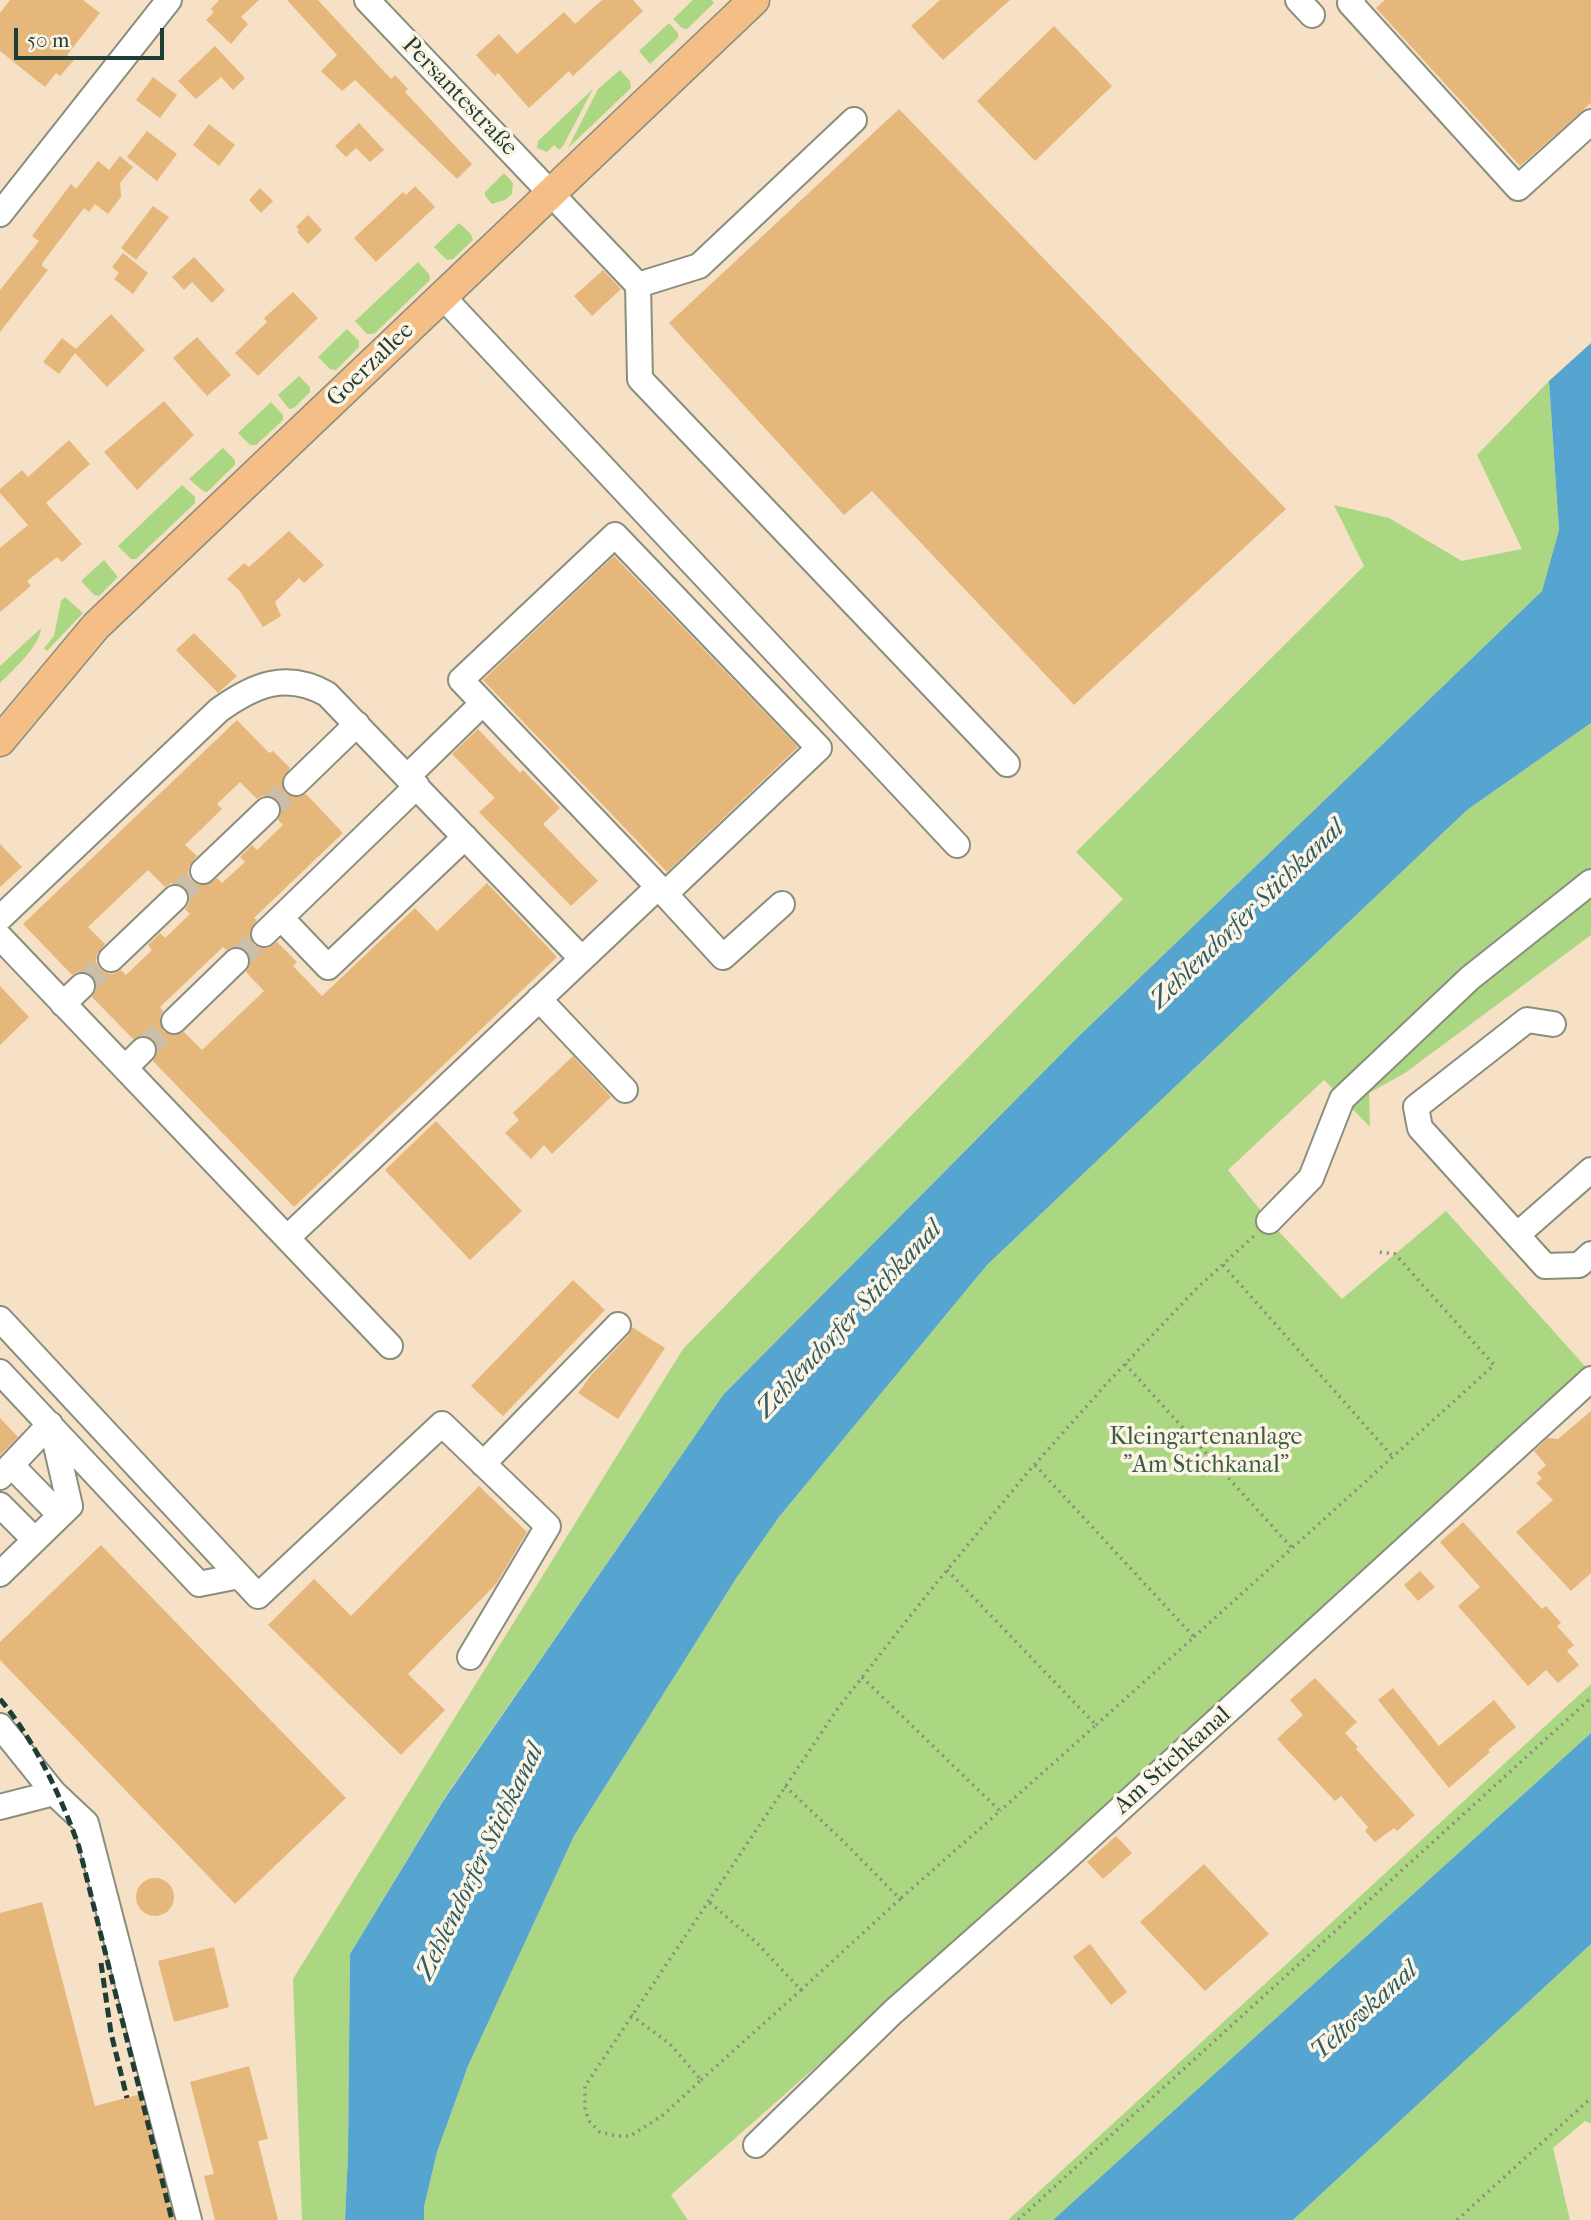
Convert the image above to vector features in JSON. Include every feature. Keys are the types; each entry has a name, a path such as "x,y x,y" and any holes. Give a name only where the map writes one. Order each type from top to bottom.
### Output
{"main road":[{"name":"Goerzallee","path":"0,741 96,626 754,0"}],"street":[{"path":"0,214 169,0"},
{"name":"Persantestraße","path":"367,0 638,285"},
{"path":"1353,0 1350,3 1518,188 1591,122"},
{"path":"854,120 699,266 638,285 640,379 1007,764"},
{"path":"443,297 957,845"},
{"path":"287,1238 582,959 661,890 819,748 615,535 461,680 661,890 723,957 782,904"},
{"path":"0,918 219,710 255,688 293,681 310,685 327,694 582,959"},
{"path":"465,836 328,967 273,926 413,781 483,703"},
{"path":"296,783 357,724"},
{"path":"203,871 267,810"},
{"path":"1269,1221 1311,1178 1342,1098 1470,978 1591,882"},
{"path":"111,959 175,898"},
{"path":"0,937 390,1346"},
{"path":"174,1021 236,961"},
{"path":"63,1004 82,986"},
{"path":"539,999 625,1090"},
{"path":"1553,1024 1527,1020 1416,1107 1420,1128 1545,1266 1579,1265 1591,1254"},
{"path":"125,1069 143,1051"},
{"path":"1517,1235 1591,1170"},
{"path":"0,1319 258,1596 442,1424 548,1526 470,1657"},
{"path":"483,1464 618,1325"},
{"path":"0,1372 199,1584 239,1576"},
{"name":"Am Stichkanal","path":"756,2145 893,2012 1060,1864 1591,1378"},
{"path":"51,1426 6,1471 60,1515"},
{"path":"1,1572 70,1506 51,1426"},
{"path":"0,1505 35,1540"},
{"path":"0,1726 54,1793 86,1823 189,2220"},
{"path":"0,1808 54,1793"}],"path":[{"path":"1269,1221 1196,1289 1035,1465 947,1570 838,1708 585,2086 584,2110 590,2122 600,2132 616,2137 630,2136 663,2115 1494,1365 1395,1254 1378,1252"},
{"path":"1223,1265 1393,1457"},
{"path":"1125,1364 1292,1548"},
{"path":"1035,1465 1194,1637"},
{"path":"947,1570 1096,1725"},
{"path":"862,1677 1000,1811"},
{"path":"1018,2220 1591,1698"},
{"path":"785,1787 900,1899"},
{"path":"708,1901 757,1943 801,1990"},
{"path":"631,2015 670,2044 701,2080"},
{"path":"1457,2220 1591,2098"}],"green space":[{"path":"693,0 712,0 714,3 687,29 682,28 673,19"},
{"path":"669,23 678,33 678,38 650,64 639,51"},
{"path":"620,70 630,81 631,88 568,148 598,89"},
{"path":"593,89 563,146 559,150 554,145 547,152 537,148 538,141"},
{"path":"504,173 513,183 512,194 505,200 492,204 485,192"},
{"path":"459,223 471,234 473,240 453,259 447,260 434,247"},
{"path":"418,262 429,274 430,280 374,334 367,334 355,321"},
{"path":"347,329 359,341 359,347 336,370 330,369 318,357"},
{"path":"299,376 310,387 310,392 294,408 289,409 278,395"},
{"path":"1549,381 1559,530 1542,591 1078,1037 723,1395 443,1800 350,1954 345,2220 302,2220 293,1979 683,1349 1123,899 1076,852 1364,566 1334,505 1389,518 1462,561 1522,549 1477,455"},
{"path":"271,402 283,415 283,420 256,445 250,445 238,433"},
{"path":"223,448 235,460 235,465 207,492 203,491 189,479"},
{"path":"182,485 195,497 195,503 136,559 131,559 118,546"},
{"path":"104,560 118,577 99,596 94,595 81,581"},
{"path":"65,597 83,613 47,651 44,648 54,636 61,601"},
{"path":"41,628 31,650 0,683 0,666"},
{"name":"Kleingartenanlage \"Am Stichkanal\"","path":"1591,723 1591,935 1405,1073 1369,1093 1370,1127 1324,1080 1228,1170 1269,1221 1342,1299 1446,1211 1591,1373 1357,1588 671,2195 688,2220 424,2220 424,2207 437,2152 468,2066 574,1836 737,1577 779,1517 987,1265 1467,810"},
{"path":"1591,1684 1591,1733 1053,2220 1008,2220"},
{"path":"1591,1944 1591,2124 1585,2121 1553,2148 1570,2220 1293,2220"}],"water":[{"name":"Zehlendorfer Stichkanal","path":"1591,343 1591,723 1467,810 987,1265 779,1517 737,1577 574,1836 468,2066 437,2152 424,2207 424,2220 345,2220 350,1954 443,1801 723,1395 1078,1037 1542,591 1559,530 1549,381"},
{"name":"Teltowkanal","path":"1591,1733 1591,1944 1293,2220 1053,2220"}],"building":[{"path":"10,0 83,0 100,13 67,55 74,60 60,76 56,73 45,87 0,51 0,13"},
{"path":"219,0 259,0 241,17 248,24 231,44 206,20 214,12 211,9"},
{"path":"287,0 318,0 391,79 395,75 408,89 405,92 472,164 457,179 355,80 342,91 321,71 337,55"},
{"path":"602,0 633,0 643,11 573,76 569,71 529,108 498,73 495,76 476,55 499,34 517,54 564,12 575,24"},
{"path":"940,0 1010,0 943,60 911,26"},
{"path":"1385,0 1591,0 1591,103 1520,166 1376,8"},
{"path":"1054,26 1112,86 1035,161 977,101"},
{"path":"215,46 245,78 233,90 221,77 196,99 178,81"},
{"path":"153,77 177,95 160,118 136,100"},
{"path":"899,109 1286,509 1074,705 872,491 844,515 669,323"},
{"path":"359,123 384,150 370,162 356,148 346,157 335,146"},
{"path":"209,124 235,145 219,166 193,145"},
{"path":"147,131 177,154 157,181 127,157"},
{"path":"120,156 133,167 120,183 121,197 108,214 95,204 89,212 84,208 43,262 42,266 48,270 0,332 0,290 39,241 32,236 71,184 76,189 98,161 109,170"},
{"path":"415,186 435,207 376,262 354,238 403,192 406,195"},
{"path":"260,188 273,201 261,213 249,200"},
{"path":"153,206 169,217 136,260 121,248"},
{"path":"308,215 322,230 308,244 296,227"},
{"path":"123,253 148,273 133,294 114,279 119,273 112,267"},
{"path":"194,257 225,290 212,303 192,282 184,290 172,277"},
{"path":"603,270 621,289 592,316 574,296"},
{"path":"293,292 318,318 258,376 235,353 267,322 264,318"},
{"path":"111,314 145,350 107,387 75,353 59,374 43,362 62,338 76,349"},
{"path":"197,337 231,375 207,396 173,358"},
{"path":"164,401 194,435 137,490 104,452"},
{"path":"69,440 90,464 46,503 82,544 62,562 57,557 27,581 31,586 0,612 0,548 28,525 0,493 0,489 22,470 28,477"},
{"path":"289,531 324,565 304,583 299,578 275,602 281,616 263,627 239,590 227,579 244,563 249,567"},
{"path":"614,556 798,747 667,872 483,680"},
{"path":"194,633 237,676 218,693 176,650"},
{"path":"237,720 269,753 273,751 290,768 282,780 285,793 293,797 306,794 343,833 254,918 257,920 250,931 253,944 259,948 268,948 277,942 297,962 293,966 322,996 415,908 437,931 487,883 557,957 294,1207 153,1061 157,1053 154,1040 146,1036 133,1039 92,997 96,990 93,976 86,972 72,975 23,924","holes":["240,782 257,799 264,795 277,799 282,807 278,820 283,825 257,850 252,845 240,857 245,862 222,883 217,878 207,885 198,885 188,874 189,866 197,856 185,845 222,809 217,804","148,870 165,887 172,883 185,887 190,895 185,909 190,914 165,938 160,933 148,945 152,950 126,975 121,970 114,974 100,969 96,962 97,954 105,944 88,927","223,947 226,950 239,947 247,951 250,964 246,972 264,991 202,1050 184,1032 171,1035 163,1031 160,1018 163,1011 160,1007"]},
{"path":"478,729 520,773 523,770 560,808 543,824 598,881 571,906 479,812 495,798 452,754"},
{"path":"0,844 22,867 0,887"},
{"path":"0,986 29,1017 0,1045"},
{"path":"573,1056 611,1097 552,1154 544,1145 531,1159 505,1133 519,1120 513,1113"},
{"path":"436,1121 522,1211 470,1260 385,1170"},
{"path":"573,1280 605,1310 503,1416 471,1386"},
{"path":"632,1327 665,1348 618,1419 578,1393 629,1335"},
{"path":"1591,1411 1591,1573 1571,1591 1516,1532 1553,1500 1536,1483 1542,1478 1537,1473 1546,1465 1534,1451 1548,1438 1558,1439"},
{"path":"0,1418 18,1437 0,1455"},
{"path":"479,1486 527,1532 496,1584 408,1674 445,1710 401,1755 268,1625 314,1579 351,1616"},
{"path":"1463,1522 1542,1609 1546,1606 1561,1623 1557,1626 1574,1645 1567,1651 1579,1665 1558,1683 1546,1670 1528,1686 1458,1606 1480,1587 1440,1542"},
{"path":"101,1545 346,1798 235,1904 0,1660 0,1642"},
{"path":"1420,1571 1435,1587 1418,1601 1404,1585"},
{"path":"1315,1678 1357,1722 1345,1733 1358,1747 1356,1749 1415,1815 1397,1831 1394,1828 1375,1842 1365,1831 1368,1827 1341,1796 1335,1801 1277,1739 1303,1715 1290,1700"},
{"path":"1393,1688 1439,1746 1494,1700 1516,1727 1449,1788 1378,1700"},
{"path":"1116,1836 1132,1853 1103,1879 1087,1862"},
{"path":"1204,1864 1269,1934 1205,1991 1140,1922"},
{"path":"155,1878 169,1883 174,1897 169,1911 155,1916 141,1911 136,1897 141,1883"},
{"path":"42,1902 95,2106 141,2094 174,2220 0,2220 0,1913"},
{"path":"1090,1944 1127,1992 1111,2005 1073,1957"},
{"path":"214,1947 229,2007 174,2022 158,1961"},
{"path":"249,2066 268,2139 258,2141 278,2220 215,2220 204,2176 214,2174 190,2082"}],"tunnel":[{"path":"267,810 296,783"},
{"path":"175,898 203,871"},
{"path":"236,961 264,934"},
{"path":"82,986 111,959"},
{"path":"143,1050 174,1021"}],"railway":[{"path":"0,1699 25,1733 46,1770 79,1847 172,2220"},
{"path":"101,1963 111,2033 127,2098"}]}
